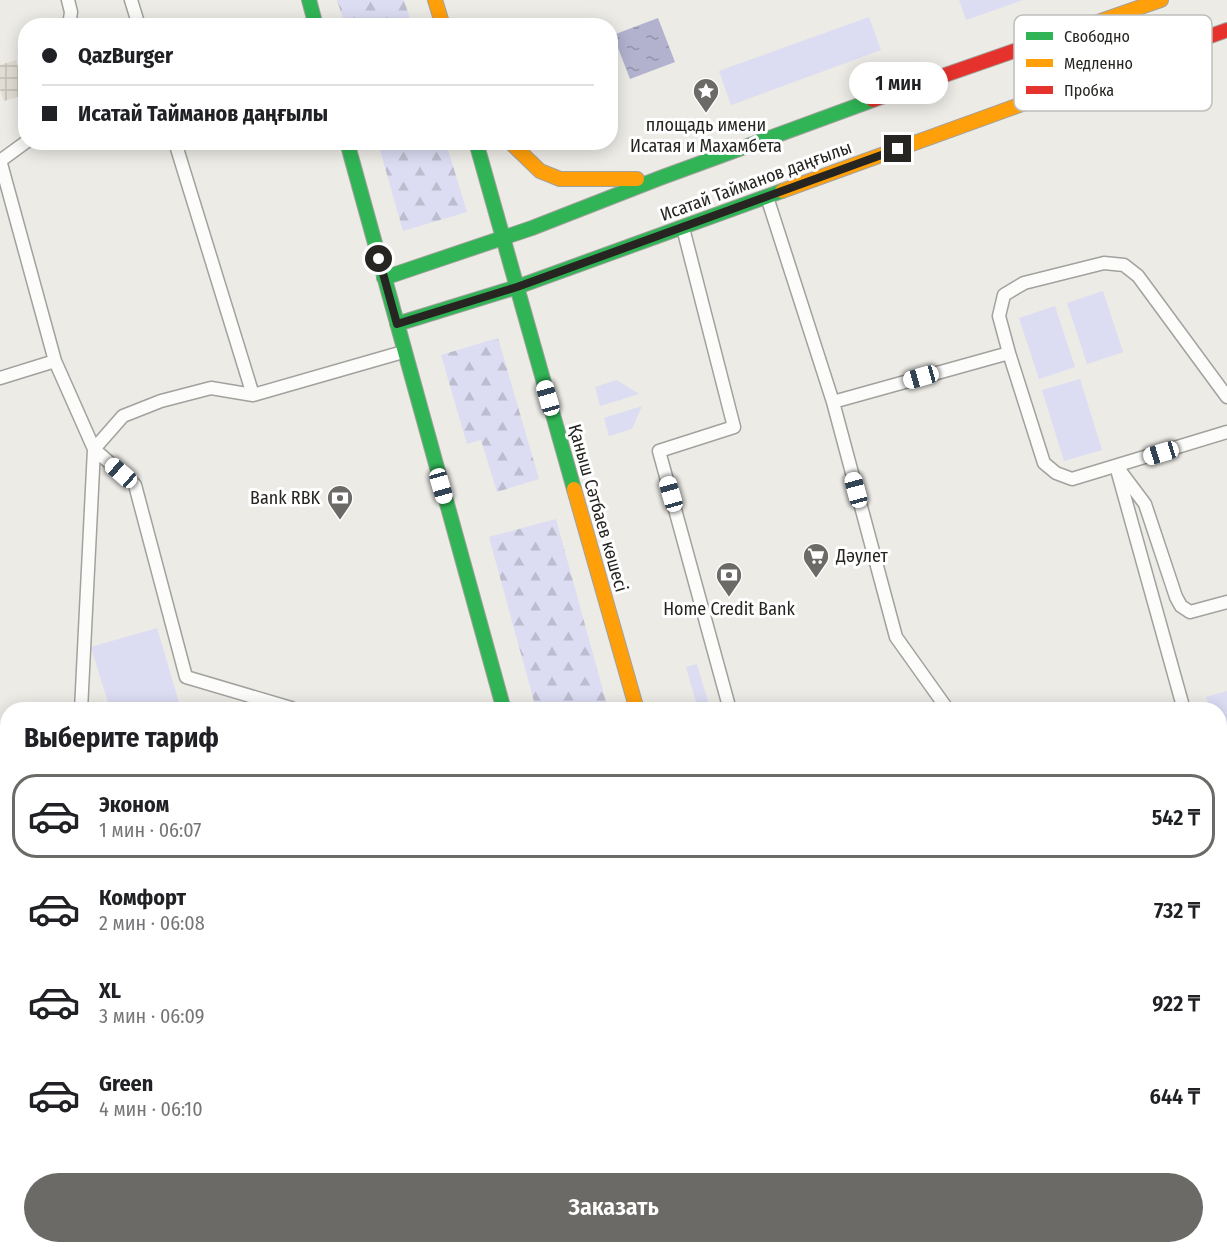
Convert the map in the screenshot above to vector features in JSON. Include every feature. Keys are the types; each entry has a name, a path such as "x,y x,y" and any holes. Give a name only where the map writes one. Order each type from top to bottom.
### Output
{"main road":[{"path":"309,0 314,18"},
{"path":"435,0 441,18"},
{"name":"Исатай Тайманов даңғылы","path":"1117,15 1161,0"},
{"name":"Исатай Тайманов даңғылы","path":"1212,35 1227,30"},
{"name":"Исатай Тайманов даңғылы","path":"384,278 503,238 660,178 1014,50"},
{"name":"Исатай Тайманов даңғылы","path":"397,324 517,287 1014,107"},
{"path":"349,150 502,702"},
{"name":"Қаныш Сәтбаев көшесі","path":"478,150 635,702"},
{"path":"518,150 540,171 560,178 660,178"}],"lane":[{"path":"68,0 70,18"},
{"path":"131,0 137,18"},
{"path":"18,148 0,161 56,361 94,449 135,485 186,677 271,702"},
{"path":"177,150 253,395"},
{"path":"766,196 833,402 896,637 942,702"},
{"path":"682,226 734,427 659,451 728,702"},
{"path":"1227,397 1138,276 1124,265 1104,263 1024,283 1004,295 999,316 1009,353 1044,463 1056,472 1072,479 1227,432"},
{"path":"81,702 94,449 123,416 160,401 211,388 253,395 404,351"},
{"path":"833,402 1009,353"},
{"path":"0,378 56,361"},
{"path":"1116,466 1145,504 1181,606 1190,612 1227,602"},
{"path":"1116,466 1182,702"}],"shaded area":[{"path":"16,60 18,97 4,101 0,89 0,65"}],"green space":[{"path":"337,0 404,0 410,18 343,18"},
{"path":"959,0 1023,0 966,20"},
{"path":"869,17 881,50 731,105 719,71"},
{"path":"380,150 448,150 467,212 403,231"},
{"path":"1103,291 1123,352 1087,364 1067,303"},
{"path":"1055,306 1075,367 1039,379 1019,318"},
{"path":"498,338 539,479 497,492 481,440 467,444 441,355"},
{"path":"1080,379 1102,450 1064,461 1042,390"},
{"path":"617,380 639,394 600,406 595,387"},
{"path":"642,406 632,429 609,436 604,418"},
{"path":"556,519 606,702 534,702 489,537"},
{"path":"157,628 179,702 108,702 91,647"},
{"path":"697,664 708,702 696,702 686,667"},
{"path":"1227,691 1227,702 1208,702 1206,697"}],"water":[{"path":"658,18 675,62 630,79 618,48 618,33"}],"traffic: fast":[{"path":"309,0 314,18"},
{"path":"384,278 532,228 660,178 873,100"},
{"path":"349,150 502,702"},
{"path":"478,150 574,489"},
{"path":"397,324 517,287 782,191"}],"traffic: slow":[{"path":"435,0 441,18"},
{"path":"1118,15 1161,0"},
{"path":"782,191 1014,107"},
{"path":"518,150 540,171 560,179 637,179"},
{"path":"574,489 635,702"}],"traffic: jam":[{"path":"1212,35 1227,30"},
{"path":"873,100 1014,51"}],"place":[{"name":"площадь имени Исатая и Махамбета","path":"706,114"},
{"name":"Bank RBK","path":"340,521"},
{"name":"Дәулет","path":"816,579"},
{"name":"Home Credit Bank","path":"729,598"}],"route":[{"path":"379,259 397,324 517,287 898,149"}]}
